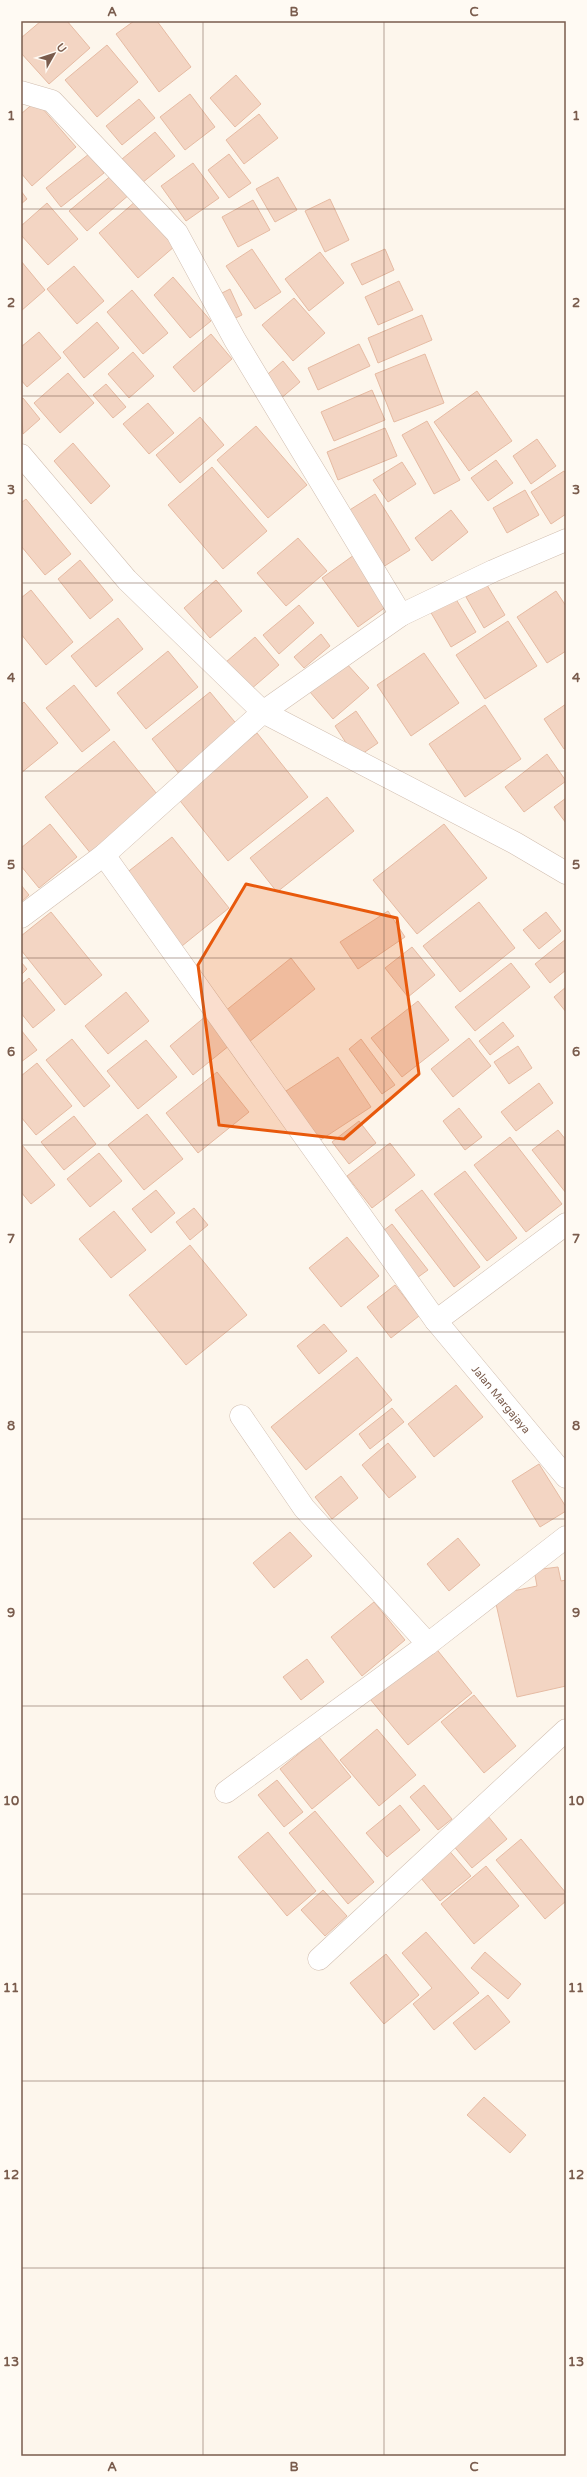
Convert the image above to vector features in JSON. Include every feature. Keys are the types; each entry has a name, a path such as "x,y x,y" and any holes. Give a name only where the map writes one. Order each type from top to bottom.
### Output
{"street":[{"path":"21,92 52,101 177,233 235,340 402,615"},
{"path":"21,455 127,580 263,712 515,842 566,873"},
{"path":"21,917 104,855 263,712 402,615 493,571 566,540"},
{"name":"Jalan Margajaya","path":"104,855 436,1321 566,1477"},
{"path":"436,1321 566,1224"},
{"path":"241,1416 304,1508 428,1644"},
{"path":"226,1792 428,1644 566,1537"},
{"path":"319,1959 566,1730"}],"highlighted area":[{"path":"246,884 397,918 419,1074 344,1139 219,1125 198,965"}],"building":[{"path":"41,21 67,21 90,48 49,84 21,53 21,38"},
{"path":"134,21 157,21 191,67 159,92 116,34"},
{"path":"107,45 138,82 97,117 65,80"},
{"path":"236,75 261,104 235,127 210,98"},
{"path":"190,94 215,127 185,150 160,117"},
{"path":"139,99 155,118 122,145 106,126"},
{"path":"36,101 76,147 32,186 21,173 21,114"},
{"path":"259,114 278,138 244,164 226,140"},
{"path":"155,132 175,156 142,183 122,159"},
{"path":"89,154 104,173 61,207 46,188"},
{"path":"229,154 251,183 229,198 208,170"},
{"path":"193,163 219,198 186,221 161,186"},
{"path":"113,174 130,194 87,231 69,211"},
{"path":"278,177 297,210 275,222 256,189"},
{"path":"21,191 27,199 21,204"},
{"path":"330,199 349,240 325,252 305,211"},
{"path":"253,200 270,230 238,247 222,217"},
{"path":"136,201 175,246 138,278 99,233"},
{"path":"47,203 78,239 48,265 21,235 21,226"},
{"path":"252,249 281,292 255,309 226,266"},
{"path":"385,249 394,270 362,285 351,264"},
{"path":"320,252 344,283 309,311 285,279"},
{"path":"21,261 45,290 21,311"},
{"path":"74,266 104,301 77,324 47,289"},
{"path":"173,277 211,321 190,338 154,295"},
{"path":"399,281 413,310 378,325 365,297"},
{"path":"230,289 242,315 227,322 214,297"},
{"path":"132,290 168,333 143,354 107,312"},
{"path":"294,298 325,333 293,361 262,325"},
{"path":"422,315 432,340 378,363 368,338"},
{"path":"97,322 119,348 84,378 63,352"},
{"path":"39,332 61,358 27,387 21,380 21,347"},
{"path":"211,334 232,359 194,392 173,367"},
{"path":"359,344 370,366 318,390 308,368"},
{"path":"133,352 154,376 129,398 108,374"},
{"path":"425,354 444,403 394,422 375,374"},
{"path":"283,361 300,382 279,400 262,379"},
{"path":"68,373 94,403 60,433 34,403"},
{"path":"106,384 126,407 113,418 93,395"},
{"path":"372,390 385,420 334,441 321,412"},
{"path":"477,391 512,441 469,471 434,422"},
{"path":"23,398 40,419 23,434 21,400"},
{"path":"148,403 174,433 149,454 123,424"},
{"path":"200,417 224,445 180,483 156,455"},
{"path":"427,421 460,480 434,494 402,435"},
{"path":"256,426 307,485 268,518 217,460"},
{"path":"385,428 397,456 338,480 327,452"},
{"path":"537,439 556,466 531,484 513,456"},
{"path":"73,443 110,486 91,504 54,461"},
{"path":"496,460 513,483 488,501 471,478"},
{"path":"402,462 416,484 388,502 373,480"},
{"path":"212,467 267,531 223,569 168,505"},
{"path":"564,471 566,474 566,514 551,524 531,492"},
{"path":"525,490 539,515 507,533 493,508"},
{"path":"375,494 410,550 383,567 348,511"},
{"path":"26,499 71,554 45,575 21,546 21,503"},
{"path":"451,510 468,532 432,561 415,538"},
{"path":"298,538 327,571 286,606 257,573"},
{"path":"354,555 390,604 358,627 322,578"},
{"path":"80,560 113,600 90,619 58,579"},
{"path":"216,580 242,611 210,638 184,608"},
{"path":"487,585 505,615 484,628 466,597"},
{"path":"31,590 73,642 46,665 21,634 21,598"},
{"path":"556,591 566,606 566,651 547,663 517,617"},
{"path":"454,596 476,632 451,647 430,611"},
{"path":"299,605 314,623 279,654 263,635"},
{"path":"118,618 143,649 96,687 71,656"},
{"path":"508,621 537,666 485,699 456,655"},
{"path":"321,634 330,646 304,668 294,657"},
{"path":"255,637 279,665 250,690 226,662"},
{"path":"168,651 198,687 146,729 117,693"},
{"path":"424,653 459,703 411,736 377,685"},
{"path":"345,662 369,688 333,719 310,692"},
{"path":"74,685 110,730 82,752 46,708"},
{"path":"210,692 239,727 180,775 152,739"},
{"path":"24,702 58,743 21,773 21,705"},
{"path":"566,704 566,748 564,749 544,719"},
{"path":"485,705 521,759 465,797 429,744"},
{"path":"356,711 378,743 356,758 335,726"},
{"path":"257,733 308,797 228,861 177,797"},
{"path":"114,741 161,799 92,855 45,797"},
{"path":"547,754 566,781 524,812 505,787"},
{"path":"327,797 354,831 277,892 250,858"},
{"path":"566,798 566,823 554,807"},
{"path":"50,824 77,857 39,888 21,866 21,848"},
{"path":"444,824 487,878 417,934 373,880"},
{"path":"172,837 229,908 177,950 120,878"},
{"path":"21,885 29,895 21,902"},
{"path":"479,902 515,948 460,992 423,946"},
{"path":"388,911 405,937 358,969 340,942"},
{"path":"51,912 102,975 65,1005 21,950 21,936"},
{"path":"546,912 561,931 539,949 523,930"},
{"path":"566,939 566,970 550,983 535,964"},
{"path":"412,947 435,975 408,997 385,968"},
{"path":"291,958 315,989 249,1042 224,1012"},
{"path":"21,962 27,969 21,975"},
{"path":"511,963 530,987 475,1031 455,1007"},
{"path":"29,978 55,1010 33,1028 21,1013 21,985"},
{"path":"566,987 566,1012 554,997"},
{"path":"126,992 149,1021 108,1054 85,1026"},
{"path":"418,1001 449,1040 402,1077 371,1038"},
{"path":"206,1016 230,1045 193,1075 170,1046"},
{"path":"503,1022 514,1036 490,1055 479,1041"},
{"path":"21,1030 37,1050 21,1062"},
{"path":"469,1038 491,1066 453,1097 431,1069"},
{"path":"72,1039 110,1086 84,1107 46,1060"},
{"path":"361,1039 395,1085 382,1094 349,1049"},
{"path":"146,1040 177,1077 138,1109 107,1071"},
{"path":"518,1046 532,1068 509,1084 494,1062"},
{"path":"338,1057 371,1107 319,1141 286,1091"},
{"path":"37,1063 72,1106 36,1135 21,1117 21,1076"},
{"path":"217,1072 249,1112 198,1153 166,1113"},
{"path":"539,1083 553,1103 516,1131 501,1112"},
{"path":"459,1108 482,1137 465,1150 443,1121"},
{"path":"147,1114 183,1159 144,1190 108,1145"},
{"path":"74,1116 96,1144 64,1170 41,1142"},
{"path":"359,1121 376,1143 349,1164 332,1142"},
{"path":"558,1130 566,1140 566,1193 532,1150"},
{"path":"510,1137 562,1204 526,1232 474,1165"},
{"path":"390,1143 415,1175 372,1208 347,1176"},
{"path":"22,1145 55,1185 31,1204 21,1192"},
{"path":"99,1153 122,1181 90,1207 67,1179"},
{"path":"465,1171 517,1238 487,1261 434,1194"},
{"path":"156,1190 175,1213 151,1233 132,1209"},
{"path":"422,1190 480,1267 454,1287 395,1210"},
{"path":"194,1208 208,1225 190,1240 176,1222"},
{"path":"114,1211 146,1250 111,1278 79,1239"},
{"path":"392,1224 428,1270 414,1280 379,1234"},
{"path":"347,1237 379,1276 341,1307 309,1268"},
{"path":"190,1245 247,1315 186,1365 129,1295"},
{"path":"395,1285 419,1316 391,1338 367,1307"},
{"path":"324,1324 347,1351 319,1374 297,1346"},
{"path":"357,1357 392,1400 306,1470 271,1427"},
{"path":"456,1385 483,1417 434,1457 408,1424"},
{"path":"392,1408 404,1422 370,1449 359,1434"},
{"path":"388,1443 416,1477 389,1498 362,1465"},
{"path":"539,1464 566,1507 566,1511 540,1527 512,1481"},
{"path":"341,1476 358,1498 332,1519 315,1497"},
{"path":"290,1532 312,1556 274,1588 253,1563"},
{"path":"458,1538 480,1565 449,1591 427,1564"},
{"path":"558,1567 561,1581 566,1580 566,1686 517,1697 494,1595 537,1586 534,1570"},
{"path":"374,1602 405,1640 362,1676 331,1637"},
{"path":"434,1646 472,1693 408,1745 370,1699"},
{"path":"307,1659 324,1682 301,1700 283,1677"},
{"path":"474,1695 516,1746 484,1773 441,1722"},
{"path":"377,1729 416,1775 379,1806 340,1760"},
{"path":"319,1737 351,1777 312,1809 280,1769"},
{"path":"277,1780 303,1812 284,1827 258,1795"},
{"path":"424,1785 452,1819 438,1830 410,1797"},
{"path":"400,1805 420,1830 387,1857 366,1833"},
{"path":"315,1811 374,1882 348,1904 289,1833"},
{"path":"487,1815 507,1839 472,1868 452,1844"},
{"path":"268,1832 316,1891 287,1916 238,1857"},
{"path":"521,1839 566,1893 566,1901 545,1919 496,1860"},
{"path":"446,1847 471,1876 440,1901 416,1872"},
{"path":"486,1866 519,1906 474,1944 441,1904"},
{"path":"323,1890 347,1916 325,1936 301,1910"},
{"path":"426,1932 479,1993 434,2030 413,2004 432,1988 402,1953"},
{"path":"485,1952 521,1984 508,1999 471,1968"},
{"path":"386,1954 419,1995 384,2024 350,1983"},
{"path":"488,1995 510,2022 475,2050 453,2023"},
{"path":"484,2097 526,2135 510,2153 467,2115"}]}
